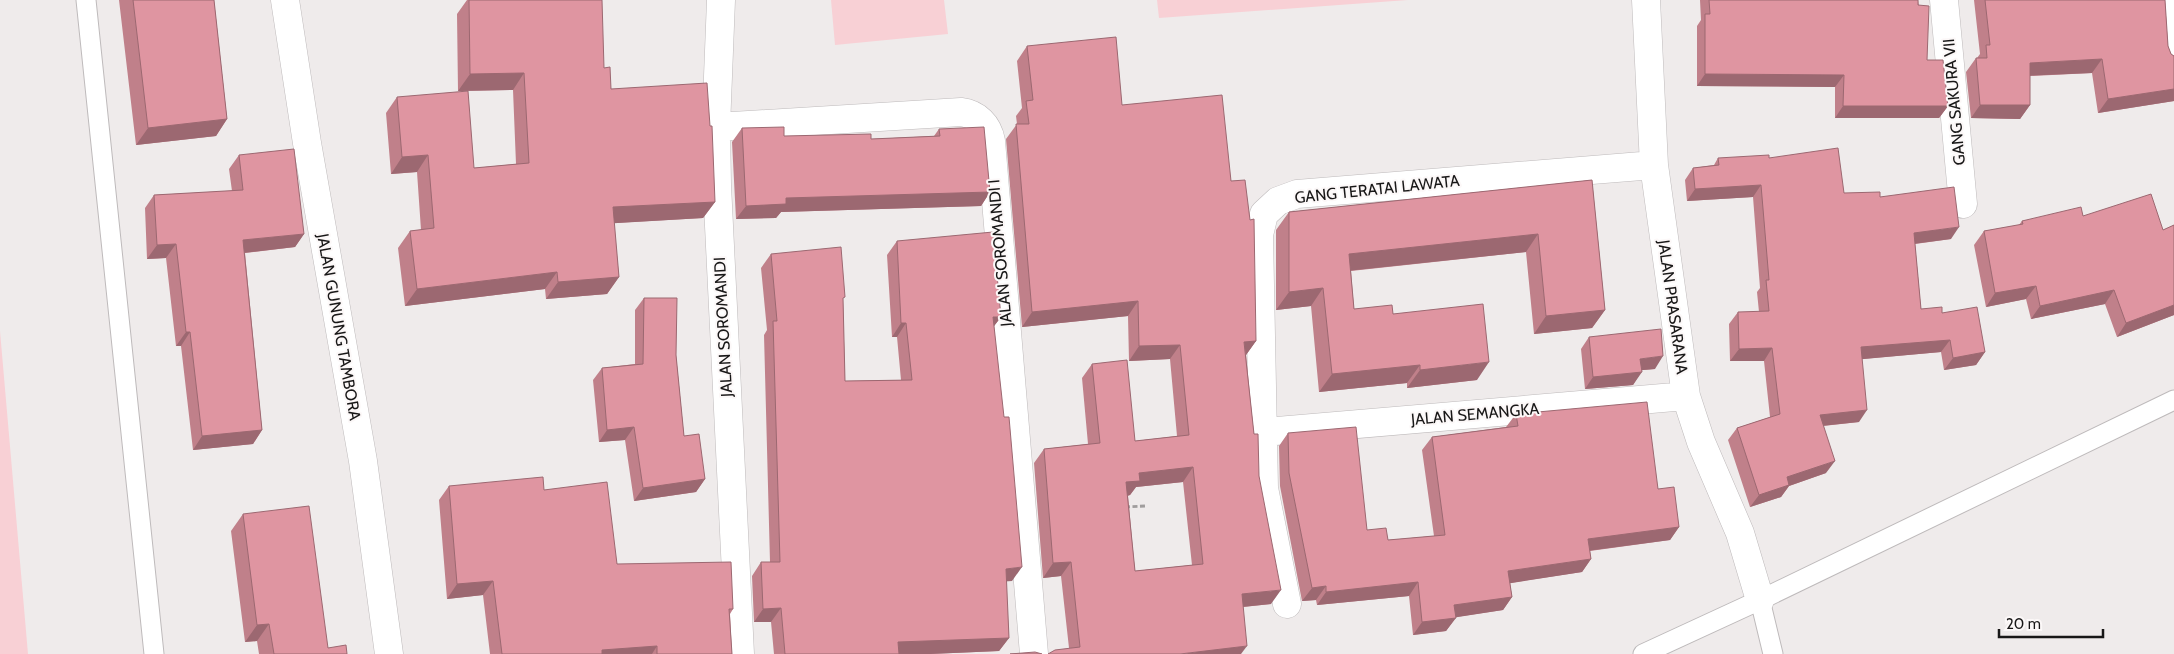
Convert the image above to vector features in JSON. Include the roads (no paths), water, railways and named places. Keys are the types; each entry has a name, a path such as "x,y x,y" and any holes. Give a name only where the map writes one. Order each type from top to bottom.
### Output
{"street":[{"name":"JALAN GUNUNG TAMBORA","path":"285,0 307,143 363,461 389,654"},
{"name":"JALAN SOROMANDI","path":"721,0 716,127 717,185 740,654"},
{"name":"JALAN PRASARANA","path":"1646,0 1654,165 1686,396 1700,442 1740,533 1760,600"},
{"name":"GANG SAKURA VII","path":"1944,0 1963,204"},
{"path":"2170,0 2174,58"},
{"name":"JALAN SOROMANDI I","path":"716,127 961,112 972,114 985,126 991,141 1034,654"},
{"name":"GANG TERATAI LAWATA","path":"1287,604 1264,488 1265,432 1259,297 1259,235 1264,214 1278,201 1297,194 1654,165"},
{"name":"JALAN SEMANGKA","path":"1265,432 1686,396"}],"lane":[{"path":"86,0 154,654"},
{"path":"1643,654 1760,600 2174,400"},
{"path":"1760,600 1773,654"}]}
